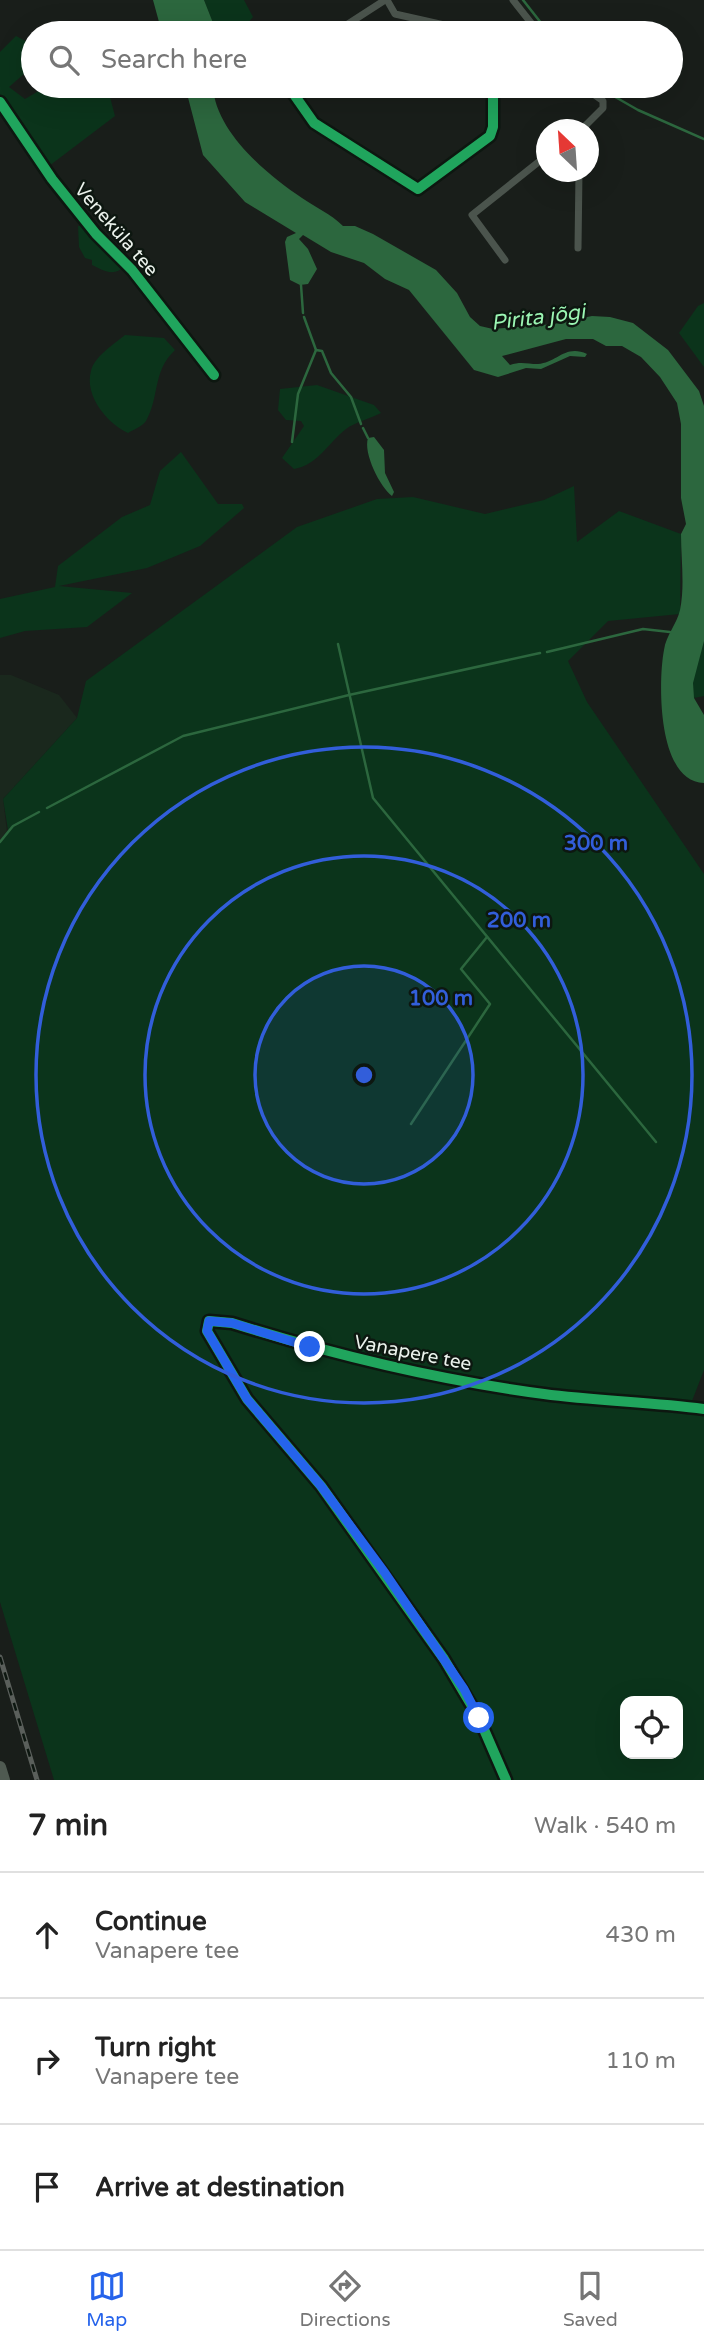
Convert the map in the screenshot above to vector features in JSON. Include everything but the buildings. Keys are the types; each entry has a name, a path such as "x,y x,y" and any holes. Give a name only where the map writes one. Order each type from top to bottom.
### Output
{"highway":[{"path":"0,1768 4,1780"}],"street":[{"path":"353,21 386,0 396,14 427,21"},
{"path":"513,0 530,21"},
{"path":"296,98 314,123 418,189 426,187 490,136 493,127 493,98"},
{"path":"592,119 603,108 603,101 599,98"},
{"name":"Veneküla tee","path":"0,102 59,188 96,234 132,270 214,374"},
{"path":"505,260 472,215 536,165"},
{"path":"578,248 579,182"},
{"name":"Vanapere tee","path":"506,1780 464,1689 321,1486 247,1399 207,1331 209,1321 232,1323 363,1362 459,1380 545,1394 704,1409"}],"shaded area":[{"path":"153,0 204,0 212,21 159,21"},
{"path":"204,0 244,0 253,17 250,21 212,21"},
{"path":"16,36 21,39 21,76 9,87 21,98 110,98 115,116 49,166 0,97 0,52"},
{"path":"188,98 215,98 223,119 245,150 288,188 343,226 355,226 373,234 436,270 457,293 470,317 480,326 493,329 554,324 592,316 610,317 633,323 668,350 699,391 704,406 704,641 693,683 694,698 704,715 704,783 689,778 677,766 664,728 662,665 667,639 679,615 683,582 681,534 686,524 681,498 681,424 677,403 660,377 641,357 622,346 606,346 593,339 566,339 502,356 510,365 545,363 573,351 587,354 585,357 570,356 541,369 526,368 498,377 474,370 409,290 385,279 364,263 331,252 303,235 299,239 308,249 317,269 308,284 300,285 290,280 285,242 287,237 296,233 245,202 203,155"},
{"path":"78,226 88,226 107,255 113,255 125,266 113,272 92,265 92,260 85,258 79,247"},
{"path":"704,303 704,367 679,333 698,306"},
{"path":"125,335 164,338 175,350 159,376 146,421 128,433 113,423 99,408 91,390 90,380 96,361"},
{"path":"317,385 374,405 381,413 350,427 310,463 294,469 282,458 304,426 301,421 286,420 278,410 280,389"},
{"path":"374,437 384,450 385,473 394,492 392,496 382,485 370,461 368,438"},
{"path":"181,452 218,504 242,504 244,508 200,546 147,568 59,586 132,593 87,627 25,631 0,638 0,599 55,587 58,566 122,517 150,505 160,471"},
{"path":"574,486 577,542 619,511 681,534 680,614 608,621 568,661 587,702 704,874 704,1370 692,1401 704,1402 704,1780 54,1780 0,1602 0,841 8,830 3,799 77,718 86,681 297,527 377,499 413,497 485,514 544,500"},
{"path":"704,603 704,696 694,698 673,660"},
{"path":"0,675 11,675 59,695 77,718 3,799 7,832 0,841"}],"waterway":[{"path":"523,0 540,21"},
{"path":"617,98 704,139"},
{"path":"301,285 303,313"},
{"path":"292,442 298,394 316,350 304,317"},
{"path":"316,350 322,351 331,373 351,397 361,424"},
{"path":"363,428 368,438"},
{"path":"547,652 643,629 670,632"},
{"path":"338,644 373,798 656,1142"},
{"path":"47,808 183,736 349,695 540,653"},
{"path":"0,842 13,826 39,812"},
{"path":"411,1124 490,1004 461,969 487,937"}],"railway":[{"path":"0,1657 37,1780"}],"cycle path":[{"path":"296,98 314,123 418,189 490,136 493,127 493,98"},
{"path":"0,102 52,179 96,234 132,270 214,375"},
{"path":"506,1780 479,1718 444,1659 321,1486 247,1399 207,1331 209,1321 232,1323 347,1356 464,1382 564,1396 704,1409"}],"route":[{"path":"310,1347 232,1323 209,1321 207,1331 247,1399 321,1486 385,1573 464,1689 479,1718"}],"water label":[{"name":"Pirita jõgi","path":"538,317"}]}
